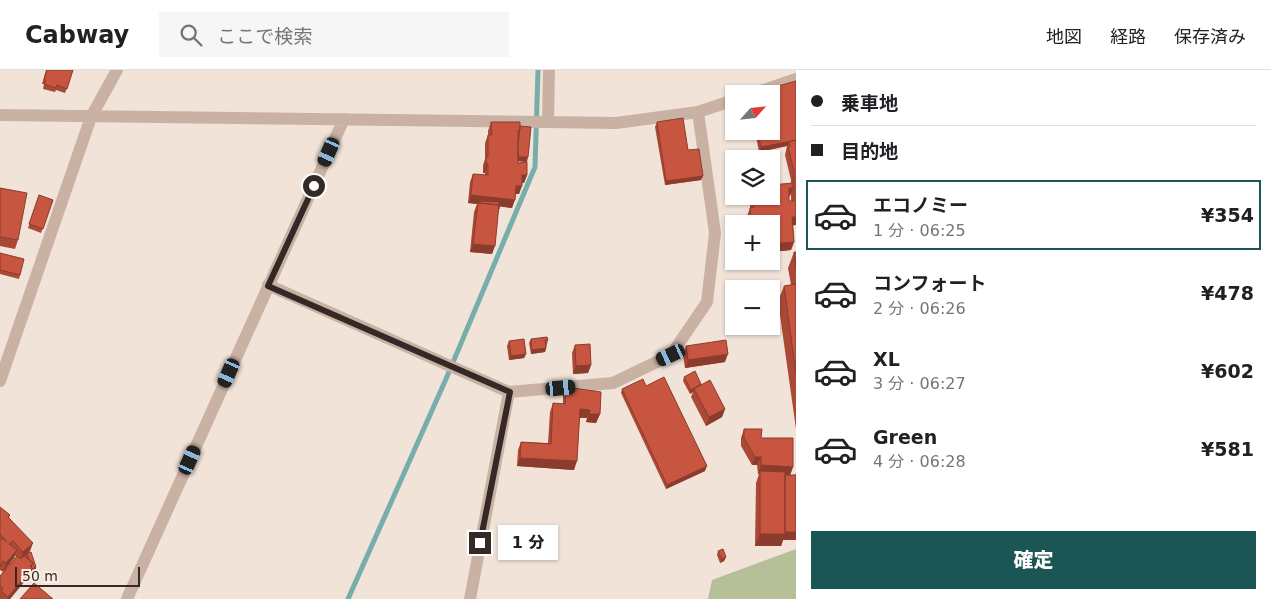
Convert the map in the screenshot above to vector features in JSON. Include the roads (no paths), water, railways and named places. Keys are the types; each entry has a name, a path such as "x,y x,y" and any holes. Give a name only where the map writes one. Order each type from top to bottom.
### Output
{"street":[{"path":"0,381 91,117 117,70"},
{"path":"548,122 549,70"},
{"path":"778,85 796,79"},
{"path":"0,115 616,123 698,112 725,103"},
{"path":"268,286 510,392 613,383 671,355 707,302 715,233 698,112"},
{"path":"127,599 344,119"},
{"path":"470,599 510,392"}],"waterway":[{"path":"348,599 446,379 535,167 538,70"}]}
